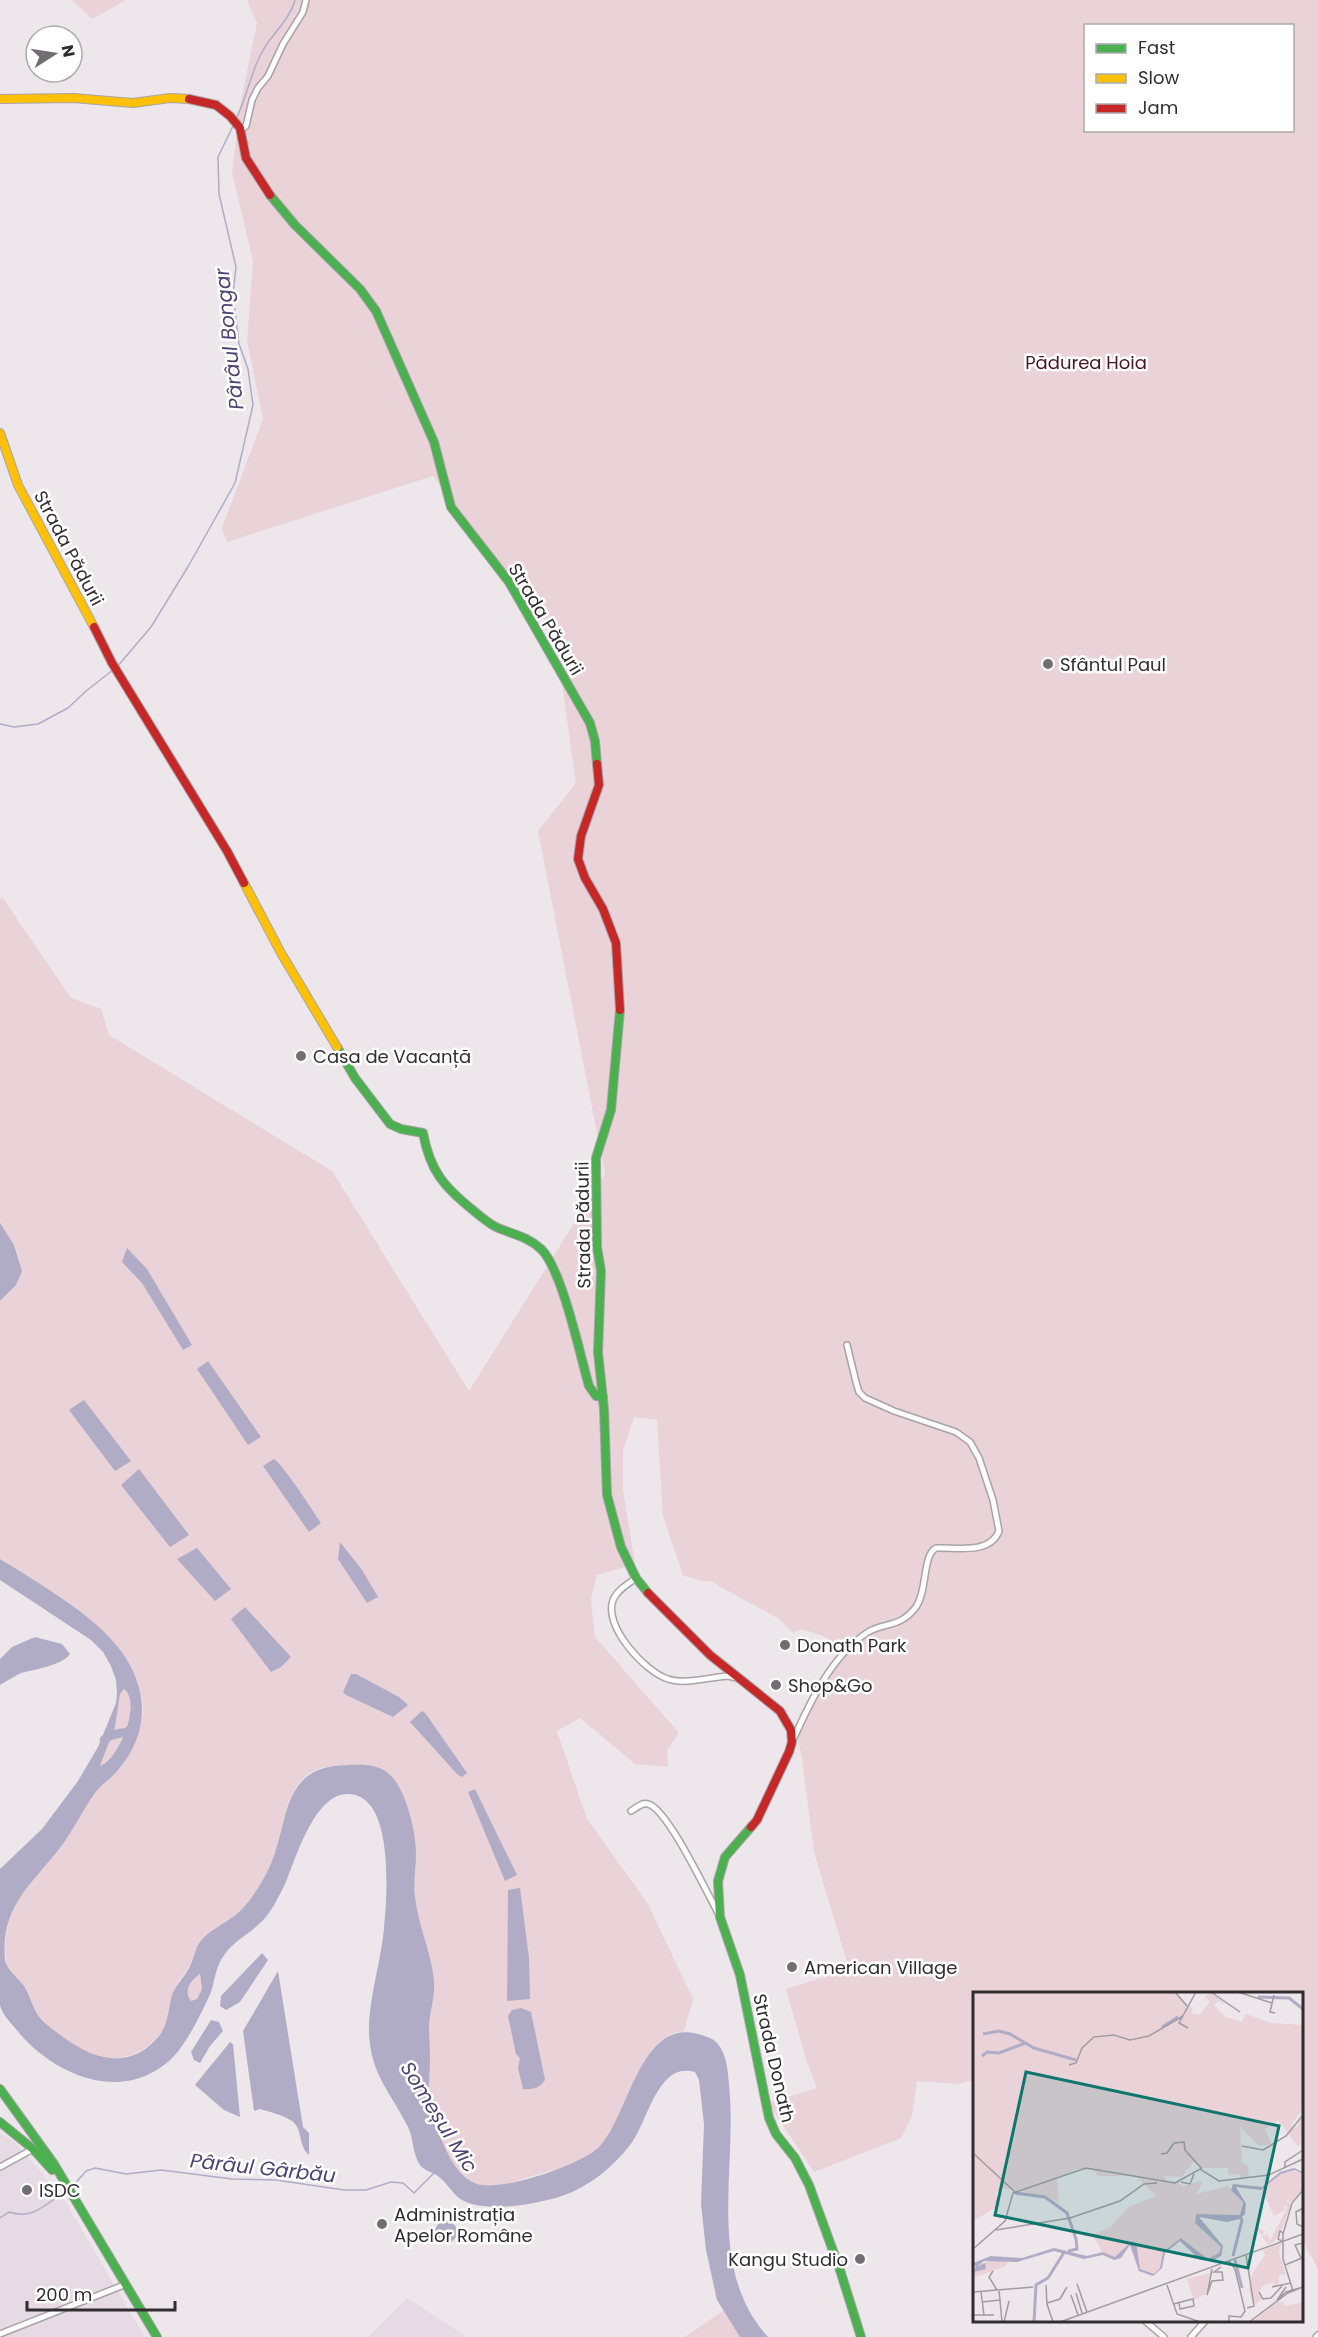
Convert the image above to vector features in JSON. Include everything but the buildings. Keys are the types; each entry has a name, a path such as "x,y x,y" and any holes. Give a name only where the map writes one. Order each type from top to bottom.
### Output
{"street":[{"path":"239,127 246,126 252,100 303,12 306,0"},
{"name":"Strada Pădurii","path":"0,99 73,98 133,103 190,99 216,105 230,116 239,127 246,158 264,187 295,225 360,289 376,311 434,442 452,507 509,582 585,713 592,730 599,786 581,836 578,859 580,870 603,909 616,943 621,1020 611,1110 596,1158 597,1247 602,1271 598,1358 603,1397 607,1496 621,1547 636,1578 710,1655 780,1711 790,1726 792,1742"},
{"name":"Strada Pădurii","path":"0,433 18,485 84,606 112,663 227,851 282,953 355,1078 386,1120 395,1127 421,1132 430,1161 440,1180 451,1193 495,1227 516,1233 540,1248 548,1258 569,1312 589,1386 596,1396 603,1397"},
{"path":"792,1742 843,1653 870,1631 894,1624 917,1605 924,1591 927,1559 930,1552 936,1548 982,1546 994,1539 999,1531 993,1500 979,1458 970,1442 956,1432 894,1412 866,1398 860,1392 856,1382 846,1345"},
{"path":"636,1578 620,1589 613,1601 612,1615 620,1637 638,1657 657,1675 670,1681 728,1676 737,1678"},
{"name":"Strada Donath","path":"792,1742 787,1758 757,1820 729,1851 721,1864 718,1881 720,1917 740,1975 773,2130 800,2166 809,2185 840,2270 861,2337"},
{"path":"632,1811 643,1803 647,1803 666,1819 720,1917"},
{"path":"0,2089 54,2164 157,2337"},
{"path":"0,2122 33,2149 68,2190"},
{"path":"0,2167 33,2149"},
{"path":"0,2334 124,2285"},
{"path":"1146,2322 1164,2337"},
{"path":"1191,2337 1204,2322"}],"shaded area":[{"path":"0,1223 14,1245 22,1271 16,1285 0,1301"},
{"path":"127,1248 147,1269 192,1345 183,1350 142,1283 122,1262"},
{"path":"208,1361 261,1437 248,1445 197,1369"},
{"path":"84,1400 131,1461 115,1471 69,1410"},
{"path":"274,1459 321,1523 309,1532 263,1466"},
{"path":"139,1469 189,1535 170,1547 121,1485"},
{"path":"340,1542 362,1570 378,1597 367,1603 338,1559"},
{"path":"197,1548 231,1589 215,1601 177,1559"},
{"path":"0,1559 65,1600 97,1625 121,1651 137,1680 141,1696 140,1726 136,1741 128,1756 115,1773 97,1790 60,1848 29,1885 13,1911 8,1925 5,1941 6,1964 24,1986 36,2012 43,2021 75,2045 99,2056 124,2058 148,2047 162,2031 174,1991 192,1963 201,1941 239,1912 263,1880 275,1853 288,1805 304,1779 317,1771 335,1766 362,1765 383,1770 394,1780 405,1799 414,1834 415,1897 434,1982 429,2025 430,2106 436,2128 456,2167 471,2181 488,2185 521,2181 576,2162 599,2147 609,2133 638,2073 649,2055 662,2041 678,2033 698,2034 711,2038 723,2052 729,2080 731,2117 728,2216 730,2249 737,2280 749,2310 768,2337 740,2337 717,2300 706,2250 701,2204 704,2124 699,2080 695,2072 682,2071 671,2076 662,2084 636,2135 623,2153 591,2182 562,2196 513,2206 474,2205 460,2199 442,2179 420,2165 409,2130 377,2072 371,2048 369,2021 384,1928 386,1873 381,1829 374,1811 364,1799 349,1794 337,1796 317,1815 301,1843 278,1899 263,1920 232,1946 223,1957 211,1992 191,2032 176,2054 157,2070 137,2079 116,2082 95,2080 74,2074 36,2050 8,2020 0,2005 0,1869 42,1829 78,1781 98,1747 116,1703 117,1693 116,1680 111,1666 103,1652 91,1640 0,1580","holes":["124,1689 129,1696 131,1706 126,1730 114,1753 100,1766 115,1727 120,1694","200,1974 202,1989 197,1999 191,2001 188,1993 189,1986"]},
{"path":"245,1607 291,1657 281,1667 271,1672 231,1619"},
{"path":"35,1637 62,1644 70,1654 61,1661 21,1673 0,1685 0,1659 12,1647"},
{"path":"351,1674 356,1674 399,1697 408,1705 393,1717 346,1695 343,1692"},
{"path":"422,1711 467,1773 462,1777 410,1722"},
{"path":"475,1789 517,1875 505,1881 468,1792"},
{"path":"520,1888 529,1958 530,1999 507,2001 508,1890"},
{"path":"262,1953 268,1960 240,2002 226,2010 220,2006 221,1996"},
{"path":"278,1971 303,2127 309,2133 309,2155 303,2147 298,2128 292,2121 260,2109 254,2111 243,2031"},
{"path":"521,2008 531,2012 545,2080 538,2087 530,2089 523,2089 518,2068 520,2058 516,2054 508,2016 512,2010"},
{"path":"211,2020 219,2022 223,2031 210,2046 200,2063 194,2060 191,2052"},
{"path":"230,2042 233,2044 240,2117 224,2110 195,2085"},
{"path":"0,2133 17,2144 63,2198 145,2337 0,2337"},
{"path":"442,2221 450,2221 457,2228 457,2236 450,2243 442,2243 435,2236 435,2228"},
{"path":"407,2298 467,2337 368,2337"}],"green space":[{"path":"72,0 126,0 92,19"},
{"name":"Pădurea Hoia","path":"247,0 1318,0 1318,2269 1303,2242 1303,1992 973,1992 973,2080 957,2084 917,2081 912,2116 901,2138 814,2172 768,2103 817,2088 806,2059 786,1989 849,1969 814,1852 796,1729 842,1648 823,1636 802,1629 793,1633 780,1619 712,1581 701,1581 683,1575 663,1516 657,1420 634,1417 623,1451 623,1490 635,1564 597,1575 591,1599 595,1637 679,1733 667,1750 668,1767 635,1764 580,1718 557,1731 587,1819 648,1904 693,1999 684,2031 667,2036 654,2047 643,2063 608,2136 597,2149 570,2165 492,2186 474,2183 464,2176 448,2155 436,2130 430,2107 413,1830 397,1786 386,1772 376,1767 353,1765 325,1767 309,1773 297,1786 286,1809 272,1862 260,1885 233,1919 193,1959 174,1990 167,2020 160,2034 136,2053 116,2059 106,2059 90,2054 72,2044 40,2017 27,1990 7,1965 8,1925 21,1896 67,1838 97,1789 116,1770 138,1731 143,1707 135,1675 123,1654 106,1634 64,1600 0,1559 0,1301 7,1294 20,1262 14,1245 0,1223 0,899 2,897 71,998 101,1009 109,1035 332,1171 469,1391 605,1174 538,831 576,783 555,634 433,476 227,542 222,528 263,419 247,341 253,261 232,172 240,106 257,23"},
{"path":"124,1689 129,1696 131,1706 126,1730 114,1753 100,1766 115,1727 120,1694"},
{"path":"200,1974 202,1989 197,1999 191,2001 188,1990"},
{"path":"724,2310 740,2337 685,2337"}],"waterway":[{"name":"Pârâul Bongar","path":"236,119 260,56 288,15 295,0"},
{"name":"Pârâul Bongar","path":"117,667 151,627 235,483 253,405 248,369 239,344 233,295 236,267 219,194 218,157 233,126"},
{"name":"Pârâul Bongar","path":"0,724 14,727 38,724 68,708 113,670"},
{"name":"Someșul Mic","path":"104,1740 129,1731"},
{"name":"Pârâul Gârbău","path":"73,2186 86,2171 95,2168 126,2174 161,2170 232,2179 276,2180 344,2190 366,2190 391,2182 403,2183 414,2193 433,2174"},
{"name":"Pârâul Gârbău","path":"0,2218 9,2212 24,2214 36,2211 59,2196"}],"traffic: fast":[{"path":"270,195 295,225 360,289 376,311 434,442 451,507 509,582 590,723 595,741 597,764"},
{"path":"620,1010 611,1110 596,1158 597,1247 601,1271 598,1352 604,1409 607,1495 621,1547 636,1578 648,1593"},
{"path":"337,1047 355,1078 390,1124 401,1129 423,1133 434,1168 454,1194 490,1224 525,1238 541,1249 549,1259 563,1293 589,1386 596,1396 603,1397"},
{"path":"751,1827 725,1857 718,1881 720,1917 740,1975 769,2118 776,2134 795,2158 809,2185 840,2270 861,2337"},
{"path":"0,2089 54,2164 157,2337"},
{"path":"0,2122 33,2149 52,2170"}],"traffic: slow":[{"path":"0,99 73,98 133,103 170,98 189,99"},
{"path":"0,433 18,485 94,627"},
{"path":"244,883 281,953 337,1047"}],"traffic: jam":[{"path":"189,99 216,105 230,116 240,128 246,158 270,195"},
{"path":"94,627 112,663 227,851 244,883"},
{"path":"597,764 599,785 581,836 578,859 585,878 603,909 616,943 620,1010"},
{"path":"648,1593 710,1655 780,1711 791,1730 792,1742 789,1752 757,1820 751,1827"}],"place":[{"name":"Sfântul Paul","path":"1048,664"},
{"name":"Casa de Vacanță","path":"301,1056"},
{"name":"Donath Park","path":"785,1645"},
{"name":"Shop&Go","path":"776,1685"},
{"name":"American Village","path":"792,1967"},
{"name":"ISDC","path":"27,2190"},
{"name":"Administrația Apelor Române","path":"382,2224"},
{"name":"Kangu Studio","path":"860,2259"}]}
